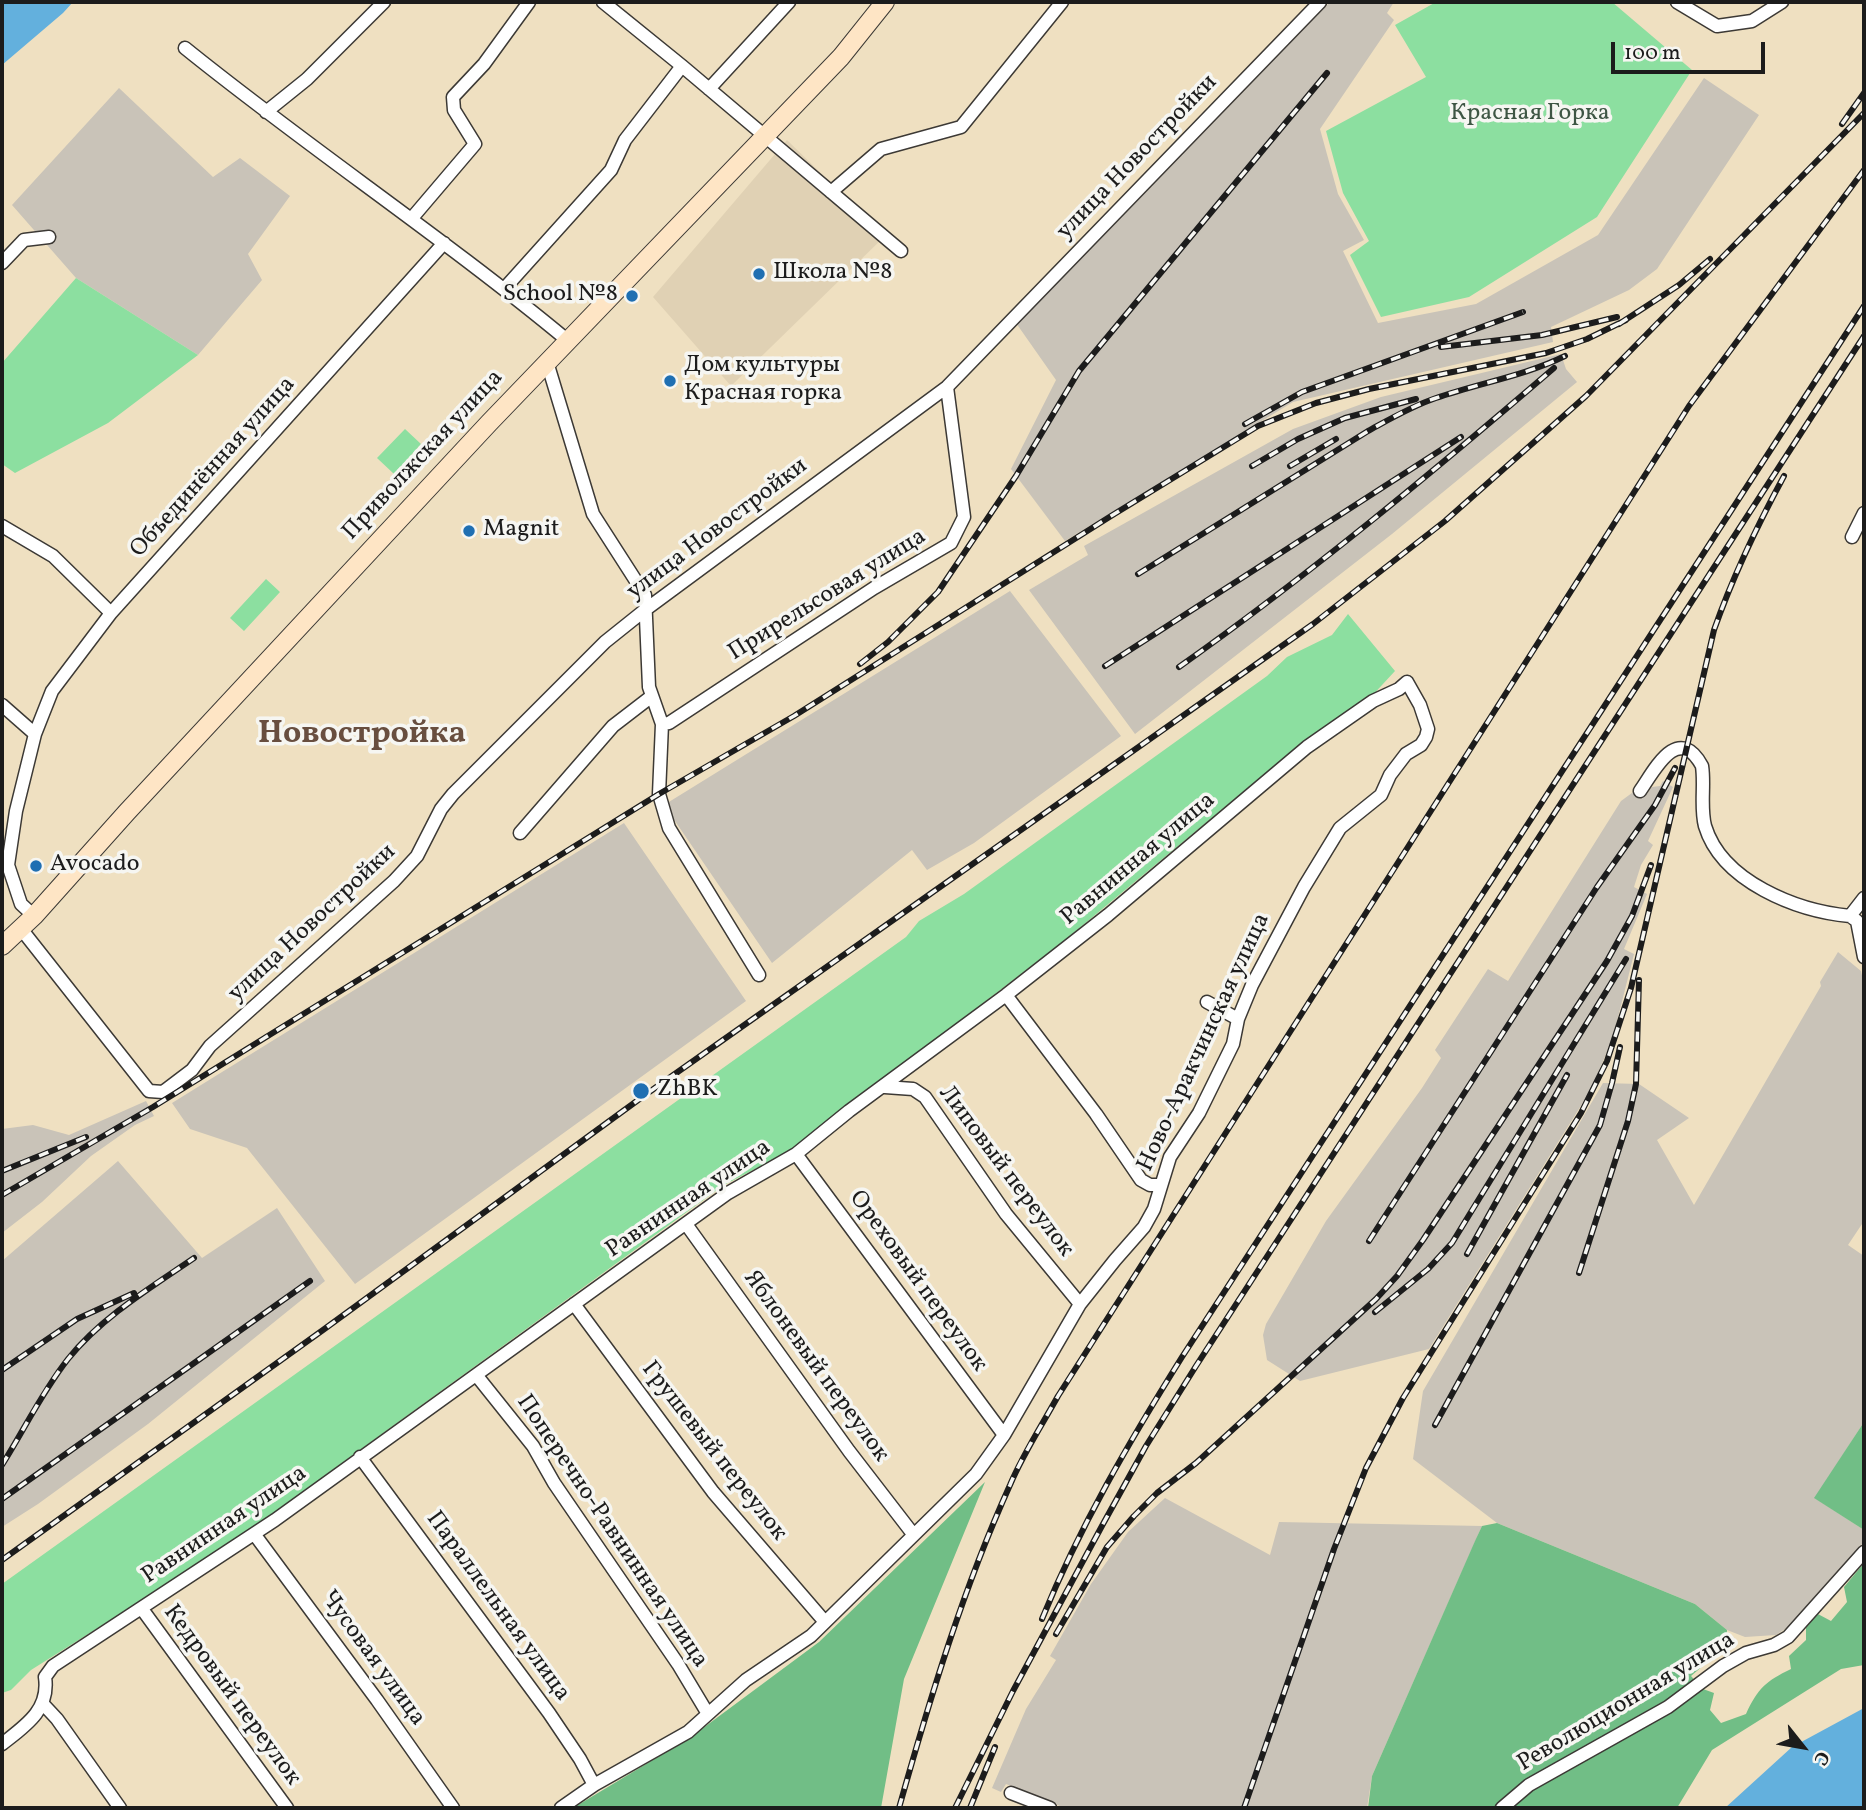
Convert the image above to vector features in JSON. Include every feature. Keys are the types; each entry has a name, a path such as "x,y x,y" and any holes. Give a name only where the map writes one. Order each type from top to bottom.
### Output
{"main road":[{"name":"Приволжская улица","path":"2,946 28,923 372,547 567,340 841,57 885,2"}],"street":[{"path":"267,112 307,79 384,2"},
{"path":"412,218 475,144 454,110 453,97 484,64 529,2"},
{"path":"709,89 789,2"},
{"path":"831,191 881,149 961,127 1062,2"},
{"name":"улица Новостройки","path":"149,1091 163,1092 192,1070 210,1046 394,881 417,856 441,809 453,794 605,642 947,387 1320,2"},
{"path":"1676,2 1717,26 1752,21 1782,2"},
{"path":"610,4 901,251"},
{"path":"185,48 412,218 567,340"},
{"path":"504,289 611,170 625,140 682,66"},
{"path":"2,263 24,240 49,237"},
{"name":"Объединённая улица","path":"149,1091 28,923 8,864 16,811 35,734 52,691 111,613 444,243"},
{"path":"547,362 593,514 645,596 649,687 662,724 659,794 669,828 759,975"},
{"name":"Прирельсовая улица","path":"662,724 669,723 874,588 951,543 964,517 947,387"},
{"path":"1852,537 1864,513"},
{"path":"2,526 53,556 111,613"},
{"name":"Равнинная улица","path":"43,1704 47,1690 45,1677 53,1666 255,1535 728,1193 796,1154 1108,915 1307,747 1373,701 1407,682"},
{"name":"Ново-Аракчинская улица","path":"561,1808 688,1732 747,1681 811,1636 976,1474 1004,1435 1080,1304 1144,1227 1154,1209 1170,1157 1199,1113 1233,1044 1238,1019 1252,985 1304,887 1340,828 1381,795 1390,775 1406,754 1421,745 1426,737 1428,729 1420,705 1407,682"},
{"path":"520,833 613,726 652,696"},
{"path":"2,705 35,734"},
{"path":"1640,791 1663,755 1672,750 1686,750 1697,758 1702,766 1704,822 1711,843 1721,857 1759,887 1808,909 1850,916 1857,921 1864,957"},
{"path":"2,806 16,811"},
{"path":"1850,916 1864,898"},
{"path":"1006,995 1096,1114 1141,1180 1150,1185 1160,1185"},
{"path":"1207,1003 1238,1019"},
{"name":"Липовый переулок","path":"885,1087 914,1089 925,1097 1006,1214 1080,1304"},
{"name":"Ореховый переулок","path":"796,1154 1004,1435"},
{"name":"Яблоневый переулок","path":"686,1224 849,1451 913,1534"},
{"name":"Грушевый переулок","path":"574,1304 712,1492 825,1622"},
{"name":"Поперечно-Равнинная улица","path":"477,1376 533,1446 554,1483 678,1664 708,1714"},
{"name":"Параллельная улица","path":"360,1457 549,1713 580,1759 594,1786"},
{"name":"Чусовая улица","path":"255,1535 453,1808"},
{"name":"Революционная улица","path":"1502,1808 1529,1785 1668,1707 1723,1666 1746,1653 1774,1645 1788,1637 1864,1552"},
{"name":"Кедровый переулок","path":"142,1609 287,1808"},
{"path":"2,1744 33,1720 43,1704 57,1719 120,1808"},
{"path":"1011,1793 1050,1808"}],"shaded area":[{"path":"1330,2 1394,2 1387,13 1394,20 1320,129 1338,194 1364,240 1343,251 1378,323 1476,304 1598,235 1704,78 1759,115 1657,269 1629,290 1551,327 1553,342 1293,402 1065,541 1011,469 1056,380 1016,323"},
{"path":"119,88 213,177 240,158 290,196 248,254 262,280 198,355 76,278 12,205"},
{"name":"Школа №8","path":"787,140 885,236 731,386 653,297"},
{"path":"1561,354 1566,369 1577,382 1392,534 1135,734 1029,590 1088,555 1084,546 1293,429 1381,397"},
{"path":"1010,591 1121,736 974,843 927,870 912,850 772,963 664,805"},
{"path":"1663,781 1673,787 1648,841 1653,845 1641,865 1634,887 1647,894 1624,949 1634,954 1613,1037 1592,1088 1429,1349 1300,1381 1267,1360 1263,1335 1266,1324 1326,1221 1441,1058 1435,1050 1488,969 1508,981 1621,801 1636,790 1647,794 1652,787 1660,786"},
{"path":"624,823 746,1001 355,1284 247,1148 190,1129 172,1103"},
{"path":"1838,952 1861,971 1864,985 1864,1221 1848,1245 1864,1256 1864,1422 1815,1498 1864,1530 1864,1542 1788,1627 1776,1635 1745,1637 1727,1630 1695,1604 1497,1523 1413,1459 1423,1391 1603,1083 1639,1084 1689,1118 1657,1140 1694,1205"},
{"path":"146,1101 154,1116 135,1125 91,1156 42,1202 2,1233 2,1129 33,1125 69,1135"},
{"path":"118,1161 202,1258 277,1208 325,1281 148,1424 2,1527 2,1261"},
{"path":"1165,1498 1270,1555 1279,1522 1482,1526 1372,1776 1367,1808 1065,1808 1006,1784 1001,1792 992,1788 1026,1709 1056,1660 1050,1656 1091,1584 1128,1532"}],"green space":[{"name":"Красная Горка","path":"1436,2 1612,2 1692,70 1597,217 1469,297 1381,317 1350,255 1369,241 1343,193 1326,131 1426,77 1395,25"},
{"path":"76,278 198,355 108,423 15,473 2,464 2,363"},
{"path":"405,429 421,444 394,474 377,458"},
{"path":"266,579 280,592 244,631 230,618"},
{"path":"1348,614 1395,671 1370,698 1303,742 1065,940 794,1149 724,1185 228,1546 31,1670 11,1690 2,1693 2,1584 906,937 919,921 964,894 1267,676 1287,657 1332,635"},
{"path":"1864,1422 1862,1519 1864,1530 1814,1498"},
{"path":"985,1482 904,1679 881,1808 573,1808 691,1737 819,1642"},
{"path":"1497,1523 1695,1604 1727,1630 1726,1646 1691,1676 1703,1689 1714,1693 1710,1710 1721,1723 1746,1714 1764,1686 1791,1669 1789,1656 1806,1640 1806,1626 1816,1613 1831,1621 1847,1602 1844,1587 1864,1563 1864,1665 1841,1669 1712,1750 1677,1808 1368,1808 1372,1776 1475,1541 1482,1526"}],"water":[{"path":"2,2 73,2 2,65"},
{"path":"1864,1708 1864,1808 1725,1808 1792,1747"}],"railway":[{"path":"860,664 888,642 938,592 1016,476 1079,371 1327,73"},
{"path":"1842,124 1864,93"},
{"path":"2,1560 645,1095 1313,624 1445,521 1586,396 1864,113"},
{"path":"899,1808 935,1685 977,1564 1015,1473 1058,1396 1689,406 1864,170"},
{"path":"1619,324 1679,285 1710,259"},
{"path":"1042,1619 1072,1551 1106,1485 1182,1357 1864,306"},
{"path":"1245,424 1302,392 1523,312"},
{"path":"1441,347 1542,335 1617,317"},
{"path":"2,1195 153,1107 659,794 794,716 1258,426 1316,403 1369,389 1546,353 1587,339 1626,320"},
{"path":"955,1808 1013,1691 1146,1446 1864,336"},
{"path":"1138,574 1401,413 1436,398 1534,369 1565,356"},
{"path":"1179,667 1370,522 1554,368"},
{"path":"1252,466 1298,439 1345,418 1416,399"},
{"path":"1105,666 1461,437"},
{"path":"1290,466 1336,439"},
{"path":"1244,1808 1334,1549 1366,1468 1403,1398 1581,1113 1607,1061 1631,988 1714,630 1746,552 1784,476"},
{"path":"1369,1241 1597,887 1655,805 1675,768"},
{"path":"1056,1634 1107,1547 1134,1516 1376,1299 1397,1276 1607,961 1632,916 1651,865"},
{"path":"1375,1312 1428,1269 1452,1243 1626,959"},
{"path":"1579,1273 1628,1121 1636,1084 1639,980"},
{"path":"1435,1425 1600,1125 1620,1047"},
{"path":"1467,1254 1567,1075"},
{"path":"2,1171 86,1137"},
{"path":"2,1465 50,1385 81,1344 127,1304 194,1258"},
{"path":"2,1499 310,1281"},
{"path":"2,1370 77,1319 134,1293"},
{"path":"970,1808 995,1747"}],"place":[{"name":"Школа №8","path":"759,274"},
{"name":"School №8","path":"632,296"},
{"name":"Дом культуры Красная горка","path":"670,381"},
{"name":"Magnit","path":"469,531"},
{"name":"Avocado","path":"36,866"},
{"name":"ZhBK","path":"641,1091"}],"district":[{"name":"Новостройка","path":"362,736"}]}
